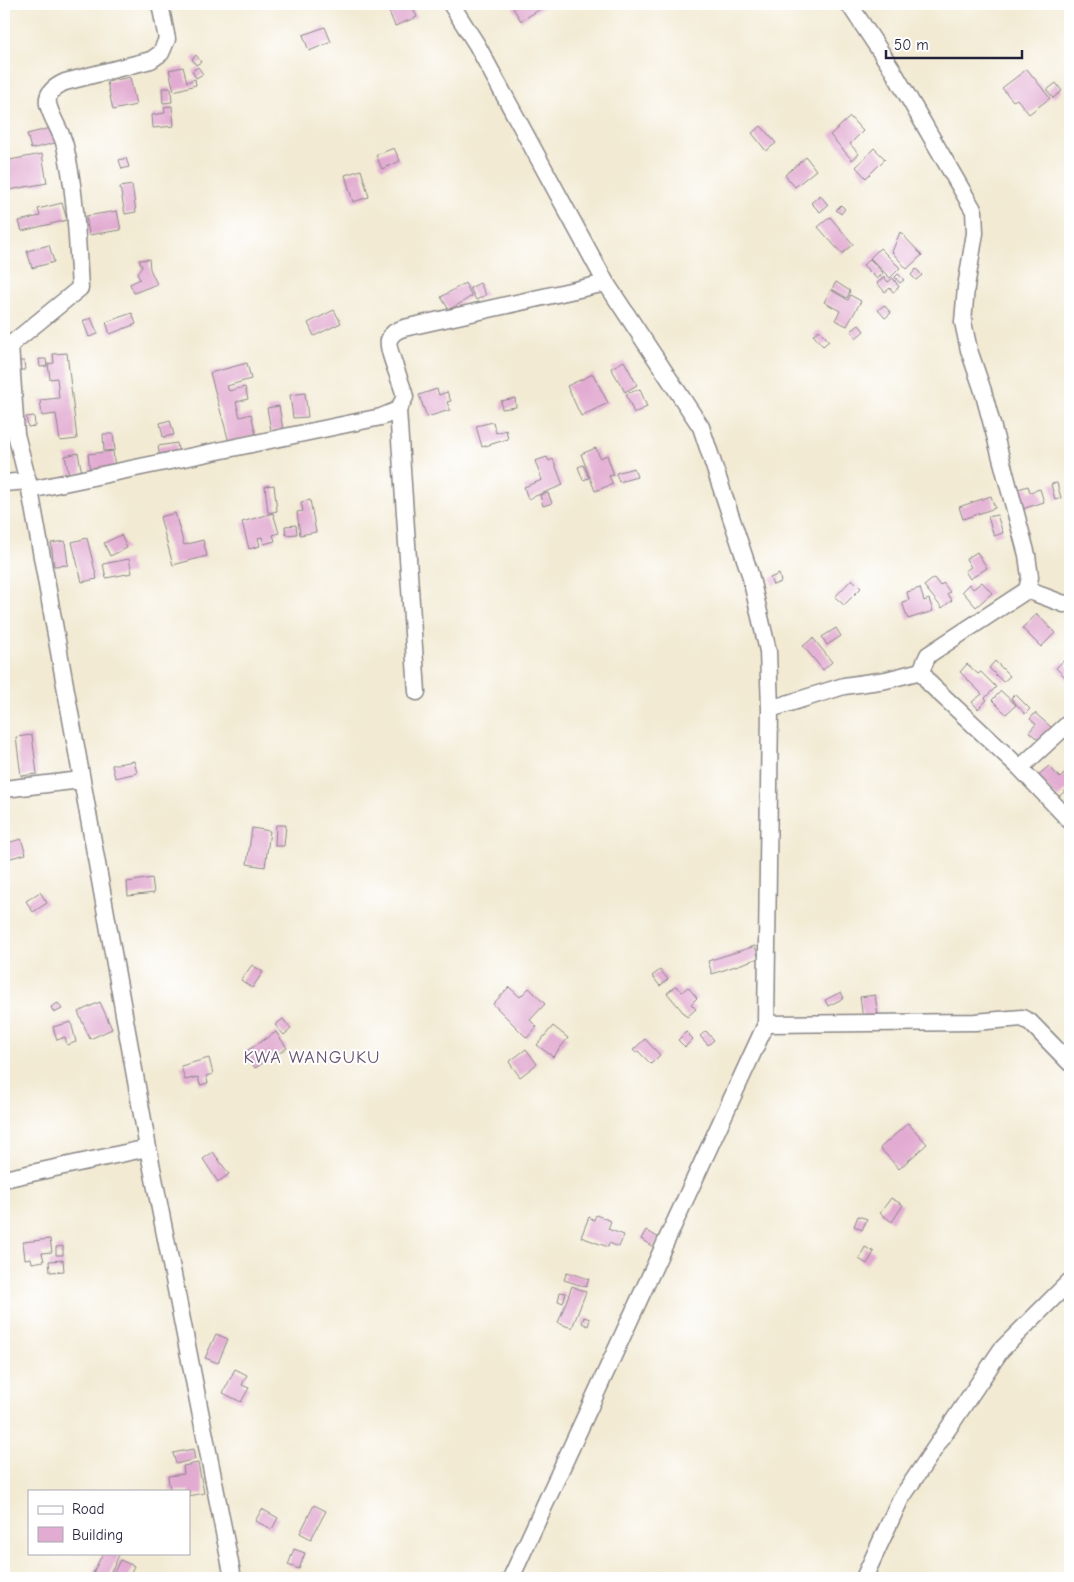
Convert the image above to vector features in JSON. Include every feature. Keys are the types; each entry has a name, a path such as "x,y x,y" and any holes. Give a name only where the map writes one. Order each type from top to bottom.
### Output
{"street":[{"path":"160,4 167,39 161,53 151,60 65,82 56,86 51,91 47,102 65,146 73,182 80,288 10,344 16,434 29,485 148,1148 234,1578"},
{"path":"451,4 477,45 606,282 701,427 750,574 768,651 770,709 766,1024 512,1578"},
{"path":"770,709 844,686 886,680 921,670 928,655 1027,590 1030,577 1027,555 983,391 969,350 963,322 966,287 975,233 974,211 892,69 849,4"},
{"path":"417,692 398,410 405,397 390,351 389,340 395,331 606,282"},
{"path":"4,482 29,485 381,417 398,410"},
{"path":"1027,590 1064,604 1070,603"},
{"path":"921,670 930,684 1020,768 1070,821"},
{"path":"1020,768 1070,722"},
{"path":"4,789 81,780"},
{"path":"766,1024 974,1022 1022,1018 1030,1022 1070,1063"},
{"path":"4,1179 148,1148"},
{"path":"864,1578 900,1500 1001,1350 1070,1281"}],"building":[{"path":"394,4 411,4 417,17 395,26 387,7"},
{"path":"520,4 544,4 545,6 521,21 513,8"},
{"path":"565,4 575,4 575,5 568,9"},
{"path":"325,27 331,42 309,51 303,35"},
{"path":"196,55 201,62 196,65 192,59"},
{"path":"183,67 187,82 195,79 196,85 174,91 169,70"},
{"path":"198,67 203,74 196,78 192,71"},
{"path":"1027,69 1050,98 1029,114 1017,99 1013,101 1002,88"},
{"path":"130,77 136,105 113,110 107,82"},
{"path":"1056,83 1062,91 1053,98 1047,90"},
{"path":"162,88 171,88 172,102 163,103"},
{"path":"172,106 174,126 153,128 152,115 165,113 164,107"},
{"path":"850,117 863,131 850,144 859,154 852,160 830,135"},
{"path":"761,126 776,143 766,151 752,133"},
{"path":"51,128 55,143 31,149 27,134"},
{"path":"394,148 400,161 382,169 376,155"},
{"path":"874,148 885,159 866,178 856,167"},
{"path":"42,154 47,183 9,190 4,161"},
{"path":"806,157 816,170 795,187 785,175"},
{"path":"126,158 129,167 122,169 119,160"},
{"path":"361,170 369,197 353,202 345,175"},
{"path":"132,185 136,212 125,214 120,187"},
{"path":"820,195 828,205 820,212 811,203"},
{"path":"62,203 67,220 22,231 19,221 40,216 38,209"},
{"path":"841,205 845,209 841,214 836,210"},
{"path":"117,211 121,230 89,235 86,216"},
{"path":"830,217 853,244 842,254 818,227"},
{"path":"900,232 922,255 907,269 892,252"},
{"path":"49,245 54,262 32,268 27,251"},
{"path":"880,248 900,268 890,278 870,258"},
{"path":"149,259 150,269 157,284 134,293 130,284 140,279 137,274 142,267 139,260"},
{"path":"870,259 883,273 877,279 863,265"},
{"path":"916,269 922,275 916,280 911,275"},
{"path":"898,274 904,280 900,283 895,277"},
{"path":"884,277 888,282 893,278 899,287 893,292 890,288 885,292 877,283"},
{"path":"836,282 850,291 847,298 832,289"},
{"path":"465,283 472,296 449,310 441,297"},
{"path":"480,283 486,295 476,300 470,288"},
{"path":"831,290 848,300 850,295 861,301 847,326 835,320 840,311 824,302"},
{"path":"884,305 891,313 885,318 878,310"},
{"path":"334,310 341,323 314,336 308,323"},
{"path":"132,313 136,324 110,334 106,322"},
{"path":"91,318 98,334 89,337 83,321"},
{"path":"859,325 864,331 856,338 851,331"},
{"path":"819,330 829,341 823,346 813,335"},
{"path":"67,353 77,439 60,441 56,414 42,416 40,400 59,398 57,378 50,379 48,364 54,363 53,354"},
{"path":"39,359 46,359 47,366 40,367"},
{"path":"19,361 24,361 25,370 19,370"},
{"path":"624,361 637,385 625,392 611,368"},
{"path":"247,363 251,379 227,386 229,391 245,387 248,399 236,402 240,417 251,414 256,435 229,442 210,373"},
{"path":"593,374 608,403 581,416 567,386"},
{"path":"437,389 439,395 447,392 451,401 447,402 450,410 427,417 419,395"},
{"path":"640,389 647,407 634,413 626,394"},
{"path":"305,393 308,417 293,418 290,395"},
{"path":"515,398 516,407 502,409 501,401"},
{"path":"279,406 283,429 271,431 267,408"},
{"path":"34,416 35,426 28,427 26,417"},
{"path":"170,420 174,435 163,437 160,423"},
{"path":"493,422 496,433 506,430 508,439 482,447 476,426"},
{"path":"103,434 113,434 115,450 104,451"},
{"path":"177,443 179,455 160,458 158,446"},
{"path":"596,448 600,458 607,455 614,475 609,476 613,484 595,491 581,454"},
{"path":"113,451 115,469 90,471 88,454"},
{"path":"78,453 82,473 69,476 65,456"},
{"path":"547,457 549,461 553,459 563,485 528,499 524,487 542,480 535,461"},
{"path":"583,465 589,478 583,480 578,467"},
{"path":"634,468 637,477 619,482 616,473"},
{"path":"1057,483 1061,498 1055,500 1051,484"},
{"path":"274,485 277,511 268,513 265,486"},
{"path":"1028,486 1030,492 1040,489 1044,502 1019,510 1012,491"},
{"path":"548,493 552,503 543,506 540,495"},
{"path":"991,496 995,508 963,519 959,507"},
{"path":"310,500 316,532 300,535 297,512 303,511 301,502"},
{"path":"175,513 184,545 203,540 207,556 173,565 160,517"},
{"path":"273,513 279,533 273,535 275,541 264,544 262,537 258,538 260,546 249,549 242,522"},
{"path":"997,515 1003,533 994,536 988,517"},
{"path":"296,525 297,534 286,535 285,526"},
{"path":"121,535 127,548 110,556 104,543"},
{"path":"87,538 97,579 82,582 72,542"},
{"path":"65,541 68,565 54,566 51,543"},
{"path":"977,552 987,568 970,579 965,571 971,567 966,559"},
{"path":"129,559 132,573 106,578 103,564"},
{"path":"779,574 781,582 773,585 770,578"},
{"path":"934,578 940,586 943,583 950,592 947,594 952,600 942,608 924,586"},
{"path":"852,579 861,588 844,605 835,597"},
{"path":"982,582 992,593 976,607 962,591 969,584 973,589"},
{"path":"920,588 924,601 929,599 933,611 908,619 902,602 909,600 907,592"},
{"path":"1037,614 1055,633 1041,647 1022,628"},
{"path":"836,628 841,636 827,645 822,637"},
{"path":"813,638 832,662 823,670 803,646"},
{"path":"995,661 1010,676 1003,682 989,668"},
{"path":"1063,661 1070,668 1070,682 1056,668"},
{"path":"967,664 978,674 981,672 996,687 985,698 987,700 978,709 972,702 982,694 960,672"},
{"path":"1001,691 1016,705 1006,714 992,700"},
{"path":"1015,694 1030,709 1025,714 1011,698"},
{"path":"1035,713 1051,727 1040,741 1029,732 1036,724 1030,719"},
{"path":"32,735 37,774 21,776 16,737"},
{"path":"134,761 137,773 115,778 112,765"},
{"path":"1049,766 1060,778 1070,770 1070,787 1057,798 1037,776"},
{"path":"276,825 286,825 284,846 275,846"},
{"path":"252,828 270,831 265,867 247,864"},
{"path":"21,839 26,854 7,859 4,844"},
{"path":"152,878 154,893 128,896 127,882"},
{"path":"40,892 47,903 33,912 26,901"},
{"path":"755,946 759,958 712,974 708,961"},
{"path":"252,965 263,972 252,988 241,980"},
{"path":"660,970 668,979 660,986 652,976"},
{"path":"676,986 682,992 688,987 697,998 691,1004 696,1009 687,1017 667,993"},
{"path":"509,987 520,997 529,988 545,1004 530,1020 537,1027 527,1038 493,1004"},
{"path":"841,992 844,998 828,1006 825,1000"},
{"path":"875,995 878,1016 863,1019 860,997"},
{"path":"100,1002 112,1029 90,1039 78,1012"},
{"path":"58,1003 62,1009 54,1013 51,1007"},
{"path":"283,1019 291,1029 284,1035 275,1025"},
{"path":"71,1022 76,1042 67,1045 65,1037 57,1040 53,1027"},
{"path":"553,1026 568,1038 553,1057 537,1045"},
{"path":"706,1031 714,1040 708,1045 700,1036"},
{"path":"276,1032 287,1048 255,1068 245,1052"},
{"path":"686,1032 693,1039 685,1047 678,1040"},
{"path":"645,1039 660,1055 651,1064 638,1051 636,1053 633,1050"},
{"path":"526,1049 537,1064 520,1077 509,1062"},
{"path":"209,1058 213,1074 206,1076 208,1083 200,1085 198,1077 185,1080 181,1066"},
{"path":"908,1123 927,1144 899,1169 880,1148"},
{"path":"213,1152 229,1174 218,1182 203,1159"},
{"path":"891,1198 903,1205 892,1222 880,1213"},
{"path":"596,1215 611,1221 608,1229 624,1235 619,1247 609,1243 608,1247 581,1237 589,1217 594,1220"},
{"path":"858,1216 867,1219 862,1230 854,1226"},
{"path":"646,1230 659,1238 653,1247 641,1239"},
{"path":"50,1239 52,1252 42,1253 44,1261 32,1263 31,1258 25,1259 23,1242"},
{"path":"63,1246 63,1255 56,1255 56,1247"},
{"path":"865,1247 874,1252 867,1264 859,1259"},
{"path":"63,1260 64,1271 50,1272 49,1261"},
{"path":"567,1272 589,1279 586,1287 564,1280"},
{"path":"572,1286 586,1292 572,1328 558,1323"},
{"path":"560,1292 566,1293 563,1303 558,1301"},
{"path":"584,1317 590,1319 588,1326 582,1323"},
{"path":"216,1334 228,1339 218,1363 205,1358"},
{"path":"235,1369 247,1375 242,1385 249,1388 241,1402 223,1393"},
{"path":"193,1449 195,1459 176,1464 173,1453"},
{"path":"198,1463 204,1493 190,1496 190,1490 170,1490 168,1476 184,1474 183,1466"},
{"path":"314,1505 326,1511 311,1539 300,1533"},
{"path":"262,1509 278,1518 272,1529 255,1521"},
{"path":"294,1549 305,1553 299,1569 288,1565"},
{"path":"102,1554 120,1554 108,1578 93,1573"},
{"path":"120,1560 134,1566 128,1578 111,1578"}],"district":[{"name":"KWA WANGUKU","path":"312,1057"}]}
